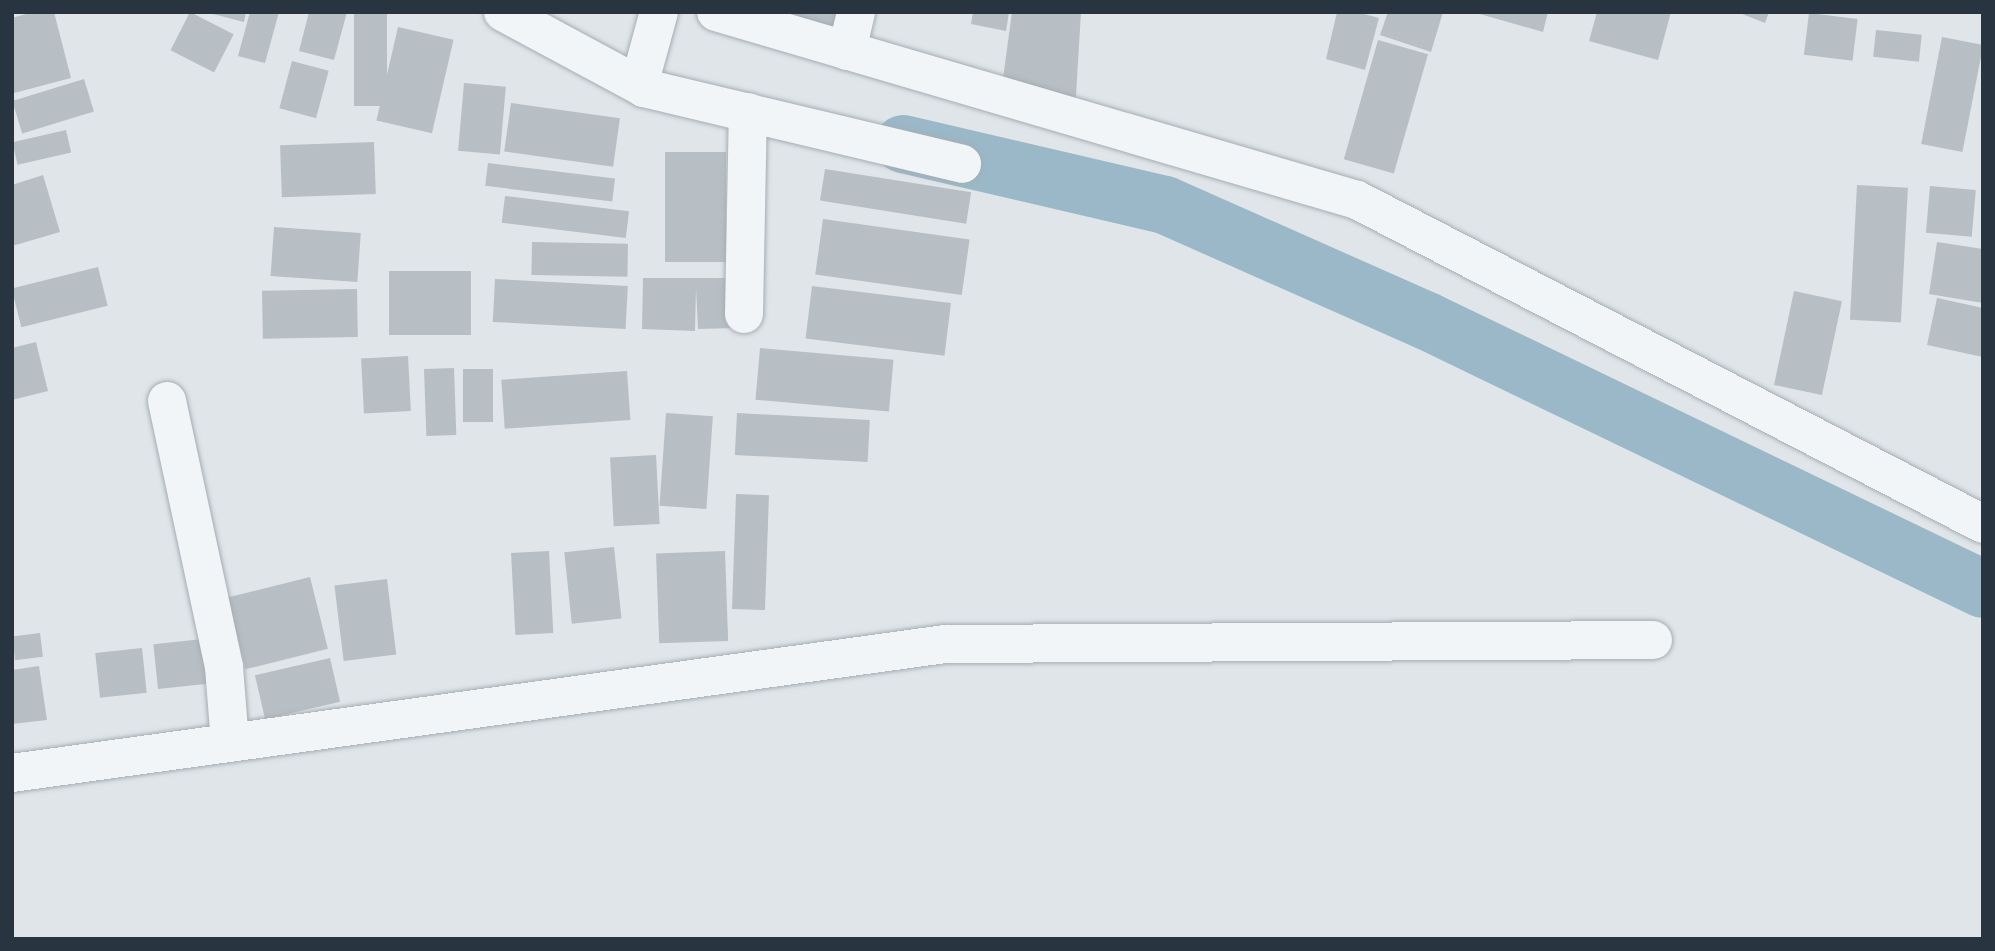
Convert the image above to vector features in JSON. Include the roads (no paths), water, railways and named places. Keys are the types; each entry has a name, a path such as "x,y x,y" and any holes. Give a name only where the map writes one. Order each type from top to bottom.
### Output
{"street":[{"path":"503,12 643,81 748,112 962,164"},
{"path":"643,81 659,12"},
{"path":"716,12 1357,200 1983,524"},
{"path":"847,51 856,12"},
{"path":"744,314 748,112"},
{"path":"167,401 225,667 230,743"},
{"path":"12,773 945,644 1653,640"}],"waterway":[{"path":"903,144 1165,205 1427,321 1983,589"}]}
